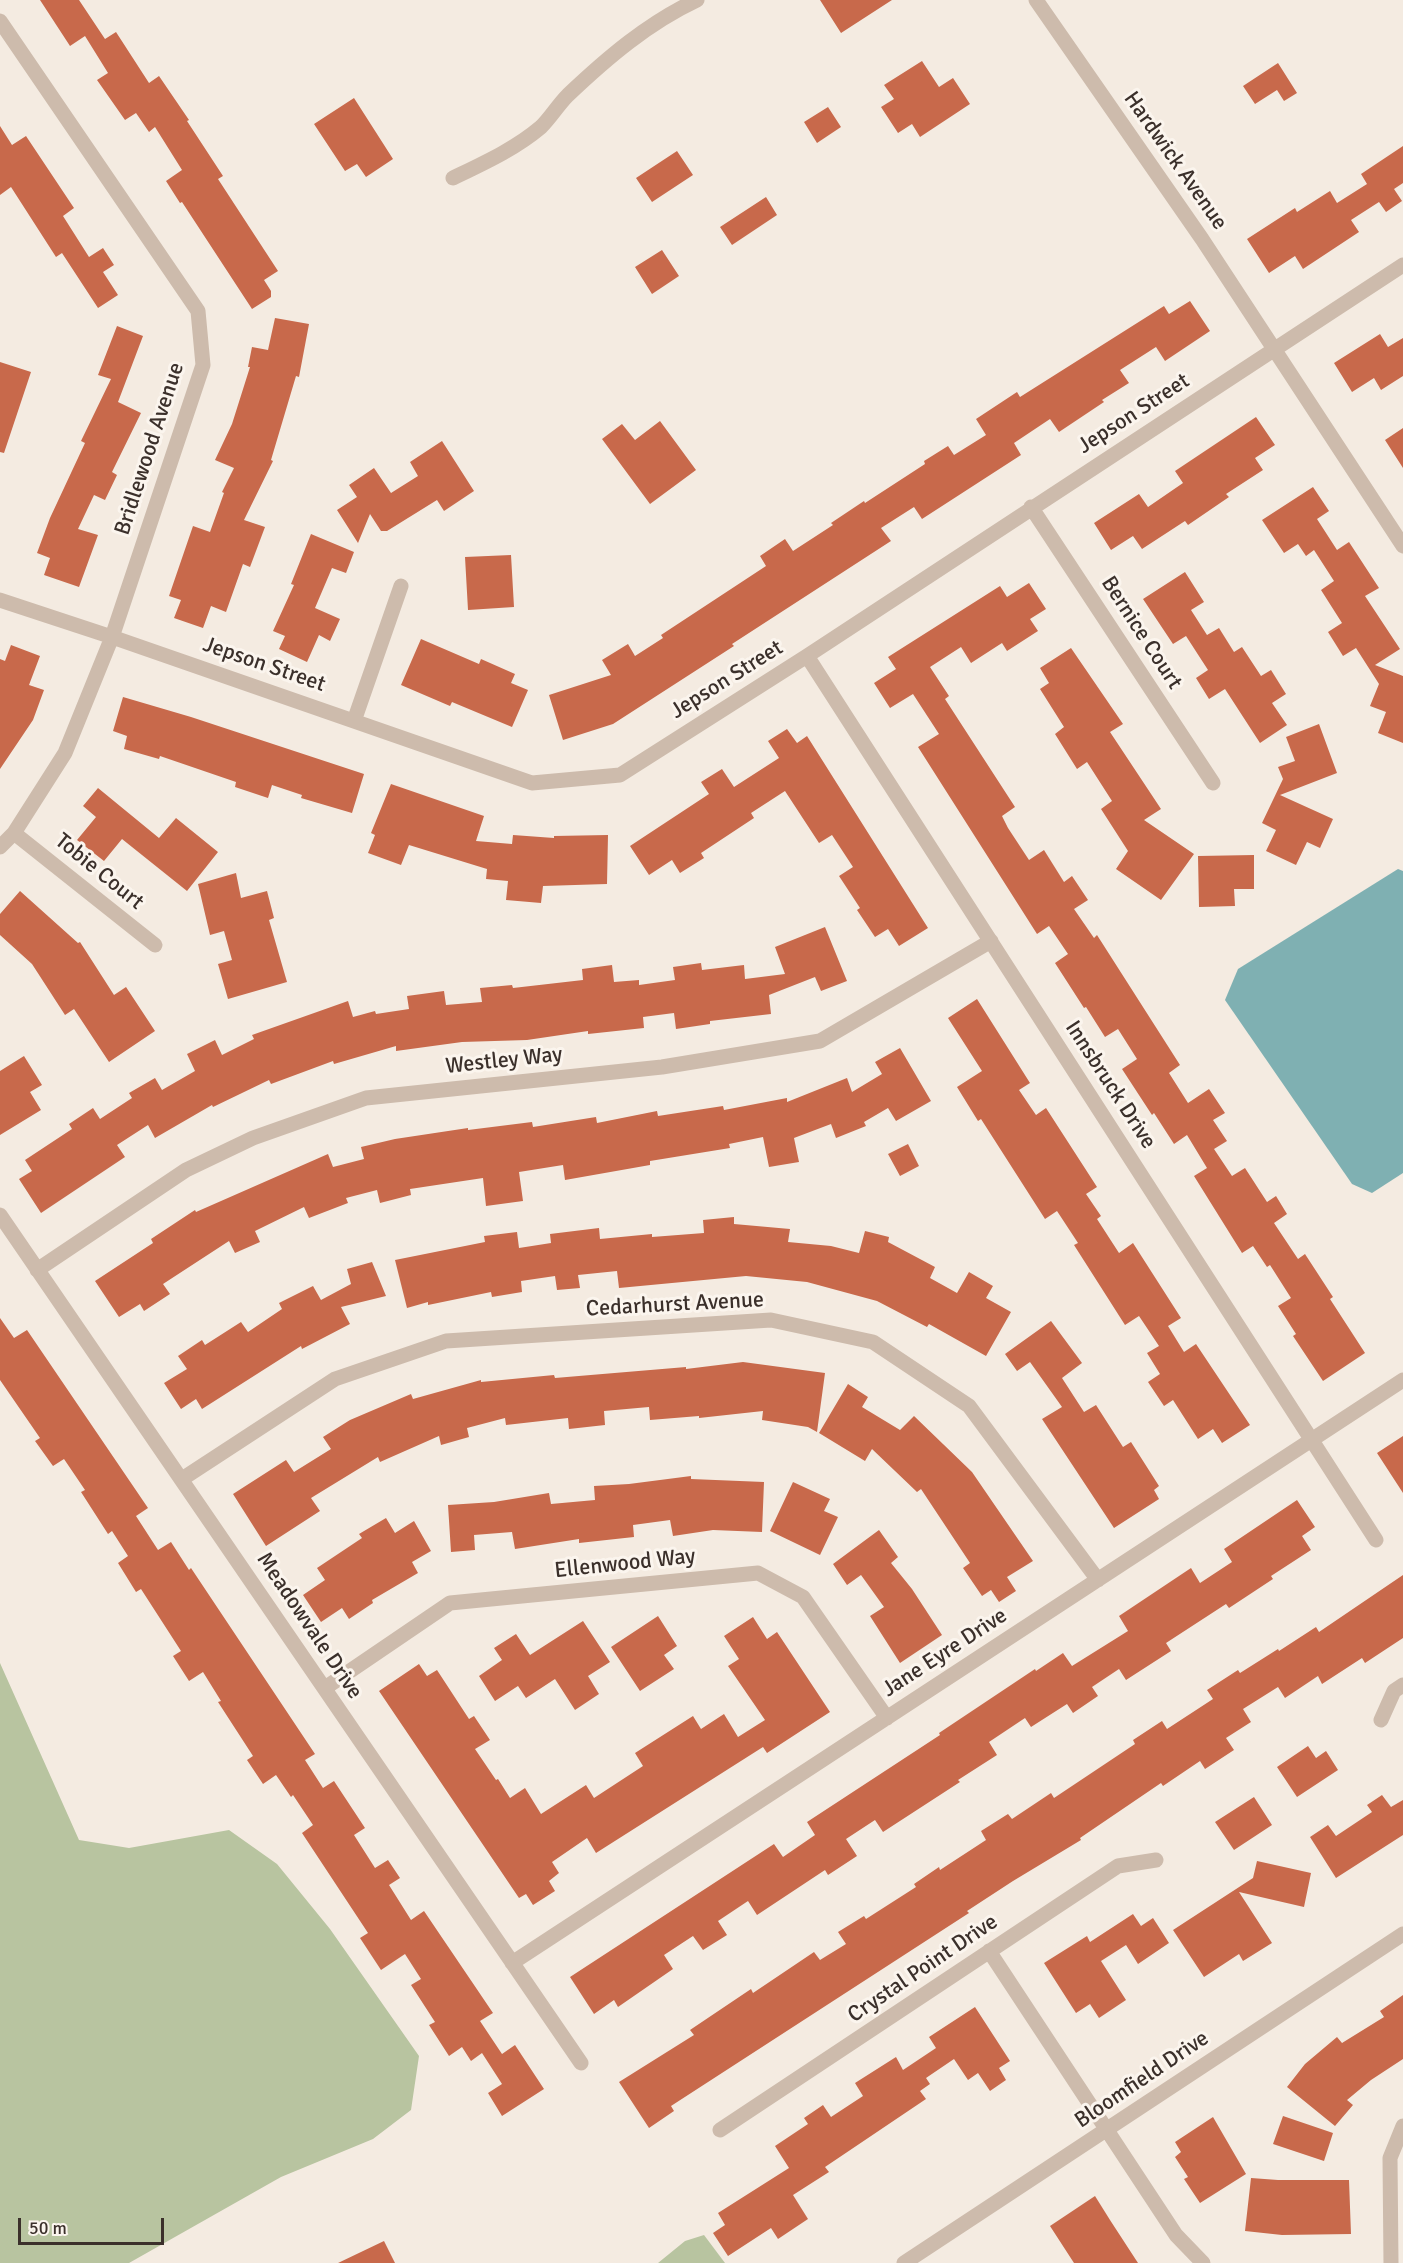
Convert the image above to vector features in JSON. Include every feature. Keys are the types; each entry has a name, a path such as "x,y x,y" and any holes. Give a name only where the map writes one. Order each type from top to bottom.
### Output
{"street":[{"path":"453,177 506,152 542,126 566,97 620,47 674,11 697,0"},
{"name":"Hardwick Avenue","path":"1036,0 1195,229 1403,546"},
{"name":"Bridlewood Avenue","path":"0,21 198,311 203,365 112,636 65,753 14,833 0,847"},
{"name":"Jepson Street","path":"0,600 112,636 532,783 620,775 807,656 1403,265"},
{"name":"Bernice Court","path":"1031,507 1213,783"},
{"path":"354,721 401,586"},
{"name":"Innsbruck Drive","path":"807,656 1376,1540"},
{"name":"Tobie Court","path":"14,833 155,945"},
{"name":"Westley Way","path":"37,1270 186,1170 253,1138 366,1098 662,1067 820,1041 991,941"},
{"name":"Meadowvale Drive","path":"0,1215 581,2063"},
{"name":"Cedarhurst Avenue","path":"182,1479 335,1379 446,1341 771,1320 873,1342 969,1406 1098,1580"},
{"name":"Jane Eyre Drive","path":"512,1964 1403,1380"},
{"name":"Ellenwood Way","path":"325,1688 450,1603 758,1573 803,1597 887,1718"},
{"path":"1382,1720 1394,1691 1403,1685"},
{"name":"Crystal Point Drive","path":"720,2130 1118,1866 1156,1860"},
{"name":"Bloomfield Drive","path":"904,2263 1403,1934"},
{"path":"989,1952 1176,2235 1203,2263"},
{"path":"1391,2263 1390,2158 1403,2126"}],"green space":[{"path":"0,1663 79,1840 129,1848 229,1830 277,1864 330,1929 419,2056 411,2110 373,2139 281,2177 129,2263 0,2263"},
{"path":"704,2235 725,2263 658,2263 685,2241"}],"water":[{"path":"1398,869 1403,871 1403,1173 1372,1193 1352,1184 1225,1000 1238,969"}],"building":[{"path":"40,0 79,0 105,39 116,32 149,83 159,76 223,176 218,179 278,271 264,280 271,291 271,297 252,309 166,181 182,170 155,127 149,132 136,113 125,120 97,80 108,73 85,36 70,46"},
{"path":"820,0 892,0 841,33"},
{"path":"922,61 939,87 953,78 970,104 920,137 912,124 898,133 881,107 894,99 884,85"},
{"path":"1278,63 1297,93 1284,101 1277,90 1255,104 1243,86"},
{"path":"354,98 393,159 366,177 357,164 345,171 314,124"},
{"path":"828,107 841,127 817,143 804,122"},
{"path":"0,126 12,145 26,136 74,208 63,216 89,257 103,248 114,265 103,272 118,295 98,308 62,253 56,257 11,187 0,195"},
{"path":"1403,146 1403,183 1394,189 1402,201 1386,212 1379,202 1351,220 1359,232 1303,269 1295,256 1269,273 1247,239 1295,208 1297,212 1330,191 1337,203 1367,184 1361,174"},
{"path":"677,151 693,175 652,202 636,178"},
{"path":"766,197 777,215 732,245 720,227"},
{"path":"662,250 679,276 652,294 635,267"},
{"path":"1190,301 1210,331 1165,361 1156,347 1120,370 1129,383 1059,432 1050,419 1014,443 1021,455 922,519 914,507 881,528 891,541 732,644 734,646 613,724 563,740 549,695 611,675 602,660 628,644 635,656 663,638 661,635 766,566 760,556 785,539 793,551 864,501 865,503 925,464 924,461 948,446 954,455 986,435 976,419 1017,392 1020,397 1164,306 1169,314"},
{"path":"275,318 309,324 299,377 296,376 271,460 273,461 244,520 265,527 250,567 243,564 226,612 211,606 203,628 174,618 181,600 169,596 193,526 210,532 224,493 222,492 234,468 215,460 232,424 250,367 248,367 252,347 268,350"},
{"path":"117,326 143,336 118,402 141,413 112,472 117,475 105,500 94,495 78,529 98,535 79,587 44,575 50,558 37,553 50,518 85,443 81,441 111,379 98,375"},
{"path":"1380,334 1388,347 1403,338 1403,376 1381,390 1374,378 1352,392 1334,363"},
{"path":"0,362 31,372 4,453 0,452"},
{"path":"1256,417 1275,445 1255,458 1263,470 1226,494 1229,497 1188,525 1185,521 1142,549 1133,536 1111,550 1094,523 1139,494 1148,507 1183,483 1175,471"},
{"path":"660,421 696,470 650,504 602,439 622,424 635,440"},
{"path":"1403,428 1403,468 1385,440"},
{"path":"442,441 474,491 444,511 437,500 387,531 381,531 370,514 358,543 337,510 357,497 349,485 374,468 391,493 418,476 410,462"},
{"path":"1313,487 1329,511 1317,519 1337,550 1349,542 1379,588 1365,596 1400,649 1375,665 1403,676 1403,743 1378,733 1386,712 1370,706 1379,684 1356,648 1343,656 1328,632 1342,623 1321,590 1334,581 1314,550 1306,556 1298,544 1284,553 1262,520"},
{"path":"311,534 354,552 346,573 332,568 315,608 340,619 330,641 319,635 307,662 279,649 285,636 273,631 294,585 291,584"},
{"path":"511,555 514,607 468,610 465,557"},
{"path":"1185,572 1204,602 1191,610 1207,635 1219,628 1234,652 1242,647 1261,676 1271,670 1286,694 1272,703 1287,725 1260,743 1225,689 1209,699 1196,678 1208,670 1186,636 1173,644 1143,599"},
{"path":"1029,583 1046,609 1030,619 1038,631 1007,651 1002,643 971,663 961,647 930,667 949,696 945,699 1015,807 1002,816 1008,828 1029,860 1044,850 1064,882 1072,876 1088,900 1074,909 1094,938 1097,935 1180,1065 1169,1073 1188,1103 1209,1089 1225,1113 1213,1120 1227,1141 1214,1149 1232,1176 1245,1168 1267,1202 1276,1196 1287,1214 1274,1223 1298,1259 1305,1254 1333,1297 1330,1299 1365,1353 1323,1381 1293,1336 1296,1334 1278,1306 1291,1298 1270,1265 1267,1267 1253,1246 1242,1253 1194,1176 1207,1168 1187,1135 1174,1144 1154,1113 1152,1115 1122,1069 1137,1059 1118,1029 1105,1037 1086,1007 1084,1008 1055,963 1068,954 1049,926 1037,934 918,747 939,734 913,694 890,708 874,683 896,669 888,657 1000,586 1007,597"},
{"path":"421,639 479,664 481,659 515,674 511,683 528,690 512,727 452,702 450,706 401,685"},
{"path":"11,645 40,656 29,685 44,690 33,720 0,769 0,659 5,661"},
{"path":"1071,648 1123,724 1110,732 1161,809 1144,820 1194,854 1161,900 1116,869 1128,851 1101,809 1112,801 1087,762 1077,769 1055,734 1064,727 1040,689 1049,683 1040,668"},
{"path":"123,697 364,774 352,813 301,798 302,795 272,785 268,798 235,787 236,782 160,756 159,759 124,749 127,736 113,731"},
{"path":"1319,724 1337,773 1280,795 1333,819 1320,848 1307,842 1296,865 1266,851 1276,830 1262,823 1283,779 1278,767 1295,761 1286,737"},
{"path":"787,729 797,743 807,736 928,928 899,946 888,929 875,937 857,910 860,908 839,876 853,867 832,835 819,843 785,791 751,813 754,818 701,853 704,858 680,873 672,860 649,875 630,846 709,794 701,782 722,769 734,787 779,758 768,741"},
{"path":"391,784 484,816 476,841 512,844 513,835 554,838 554,836 608,835 607,884 543,886 541,903 506,900 508,881 486,879 487,869 409,845 401,865 368,853 375,835 371,833"},
{"path":"98,788 159,838 176,818 218,852 187,891 122,839 104,861 77,840 96,817 83,806"},
{"path":"1254,855 1254,889 1234,889 1235,906 1199,907 1198,856"},
{"path":"236,873 241,898 267,891 274,918 269,920 287,982 228,999 218,964 232,960 224,931 210,935 198,884"},
{"path":"20,891 78,943 80,942 114,995 126,987 155,1031 109,1062 74,1009 65,1015 32,964 0,935 0,914"},
{"path":"825,927 847,981 821,991 815,977 769,995 771,1014 710,1021 710,1024 676,1029 674,1013 643,1017 644,1028 588,1034 588,1031 527,1040 462,1042 396,1051 396,1046 334,1064 333,1061 271,1084 269,1080 213,1107 212,1105 155,1138 148,1125 117,1145 125,1157 41,1213 19,1179 32,1171 25,1160 72,1129 69,1124 93,1108 100,1119 132,1098 129,1093 155,1078 162,1090 195,1071 187,1054 215,1040 222,1055 254,1039 252,1035 348,1001 353,1017 375,1011 376,1014 409,1009 407,996 444,991 446,1005 482,1002 480,988 512,985 513,988 583,980 582,969 612,965 614,982 639,980 639,985 675,980 673,967 701,963 702,970 744,965 745,979 785,974 775,947"},
{"path":"977,999 1030,1083 1019,1090 1036,1115 1046,1108 1097,1187 1086,1194 1101,1216 1097,1219 1119,1253 1133,1243 1181,1318 1168,1326 1184,1352 1196,1344 1250,1425 1222,1443 1213,1429 1198,1439 1173,1400 1164,1406 1148,1382 1160,1374 1147,1353 1159,1346 1139,1316 1125,1325 1074,1245 1078,1243 1057,1211 1045,1219 981,1119 978,1121 957,1087 982,1071 948,1018"},
{"path":"900,1048 931,1101 896,1121 888,1108 864,1122 866,1126 836,1138 831,1124 794,1138 799,1162 769,1167 763,1137 729,1144 730,1148 650,1161 650,1165 565,1180 563,1165 519,1172 523,1201 486,1206 483,1178 410,1189 411,1195 380,1203 377,1190 346,1198 348,1203 309,1218 304,1207 255,1231 260,1242 235,1253 229,1241 163,1284 170,1294 144,1311 140,1304 119,1317 95,1281 153,1243 151,1239 195,1210 196,1212 328,1154 333,1167 364,1159 361,1147 395,1139 468,1128 468,1130 532,1122 533,1127 596,1117 597,1123 657,1111 658,1116 723,1106 724,1110 787,1098 787,1102 847,1078 852,1092 882,1074 875,1062"},
{"path":"24,1056 42,1085 30,1092 41,1110 0,1135 0,1071"},
{"path":"908,1144 919,1166 900,1176 888,1154"},
{"path":"734,1217 734,1224 790,1229 788,1242 831,1246 859,1253 865,1231 889,1237 888,1242 935,1267 930,1278 957,1293 969,1272 993,1286 986,1298 1011,1312 986,1356 929,1324 927,1327 877,1301 807,1282 746,1276 619,1288 617,1271 578,1275 580,1288 557,1290 555,1276 521,1281 522,1292 492,1297 491,1292 428,1305 428,1302 407,1308 395,1260 485,1242 484,1236 517,1232 519,1248 551,1243 550,1234 599,1228 600,1239 652,1234 652,1237 704,1233 703,1220"},
{"path":"372,1262 386,1296 341,1307 350,1324 302,1349 301,1346 202,1409 196,1399 181,1409 164,1383 187,1369 178,1356 202,1340 205,1345 241,1322 248,1332 282,1309 279,1303 313,1286 321,1300 351,1284 347,1269"},
{"path":"0,1318 14,1338 27,1330 148,1508 136,1516 158,1550 171,1542 189,1570 191,1568 315,1754 305,1760 323,1788 334,1781 365,1828 354,1835 375,1868 388,1860 400,1878 389,1885 411,1920 424,1911 493,2013 480,2021 502,2054 515,2045 544,2089 502,2116 488,2093 502,2084 482,2053 471,2061 462,2047 449,2056 429,2025 435,2022 411,1985 421,1979 405,1954 381,1970 360,1938 368,1933 302,1833 313,1825 276,1775 263,1784 247,1760 253,1756 218,1702 221,1701 203,1672 189,1681 173,1656 181,1651 141,1589 136,1592 118,1563 128,1556 112,1531 108,1534 81,1492 85,1490 64,1459 53,1466 35,1441 40,1438 0,1380"},
{"path":"1051,1321 1082,1363 1062,1378 1084,1412 1096,1405 1123,1447 1131,1442 1159,1486 1154,1490 1159,1499 1114,1528 1042,1419 1062,1407 1030,1362 1017,1371 1005,1354"},
{"path":"743,1362 825,1373 817,1432 808,1427 762,1420 763,1411 699,1418 699,1416 650,1420 649,1407 604,1411 605,1425 569,1429 568,1418 506,1425 505,1418 467,1428 469,1437 441,1445 439,1436 380,1462 378,1457 311,1498 320,1511 266,1546 233,1494 286,1460 294,1472 331,1449 323,1437 350,1420 411,1394 413,1399 481,1380 481,1382 554,1375 555,1378 686,1367 686,1369"},
{"path":"848,1384 868,1397 862,1407 900,1430 914,1416 972,1472 1033,1561 1007,1577 1016,1591 999,1602 991,1590 982,1596 963,1568 970,1563 921,1489 917,1492 872,1449 865,1461 819,1433"},
{"path":"1403,1436 1403,1493 1377,1453"},
{"path":"691,1476 691,1479 764,1482 762,1532 713,1530 673,1536 670,1520 633,1525 634,1537 579,1543 579,1539 515,1549 512,1532 474,1535 475,1550 451,1552 448,1505 494,1502 549,1493 551,1504 595,1500 594,1486"},
{"path":"793,1482 830,1499 824,1511 838,1517 820,1555 770,1531"},
{"path":"1297,1500 1315,1527 1302,1536 1311,1550 1271,1576 1273,1579 1229,1608 1226,1604 1166,1643 1171,1651 1126,1680 1119,1669 1092,1687 1098,1696 1073,1713 1067,1704 1031,1727 1025,1718 989,1742 997,1755 958,1780 960,1782 883,1832 875,1820 846,1839 857,1856 828,1875 825,1870 757,1915 748,1901 718,1921 727,1935 703,1950 693,1936 664,1955 673,1969 618,2007 614,2000 594,2014 570,1977 774,1844 783,1857 815,1835 807,1822 940,1735 939,1733 1035,1669 1036,1671 1063,1653 1072,1666 1128,1631 1119,1616 1191,1568 1200,1583 1232,1562 1224,1549"},
{"path":"386,1518 395,1533 414,1521 431,1551 412,1562 418,1573 372,1600 373,1603 349,1619 342,1608 321,1622 303,1595 325,1580 317,1568 362,1538 359,1534"},
{"path":"879,1530 898,1557 891,1563 912,1589 942,1635 900,1663 870,1616 884,1607 861,1575 847,1585 833,1564"},
{"path":"1403,1575 1403,1638 1365,1663 1362,1658 1322,1684 1318,1676 1285,1698 1278,1687 1243,1709 1251,1722 1226,1738 1234,1750 1205,1769 1200,1761 1163,1786 1161,1783 1080,1838 1081,1840 1013,1881 967,1911 969,1913 671,2106 674,2111 649,2128 619,2082 694,2035 690,2030 751,1989 753,1993 814,1952 820,1960 846,1944 838,1932 864,1916 866,1919 916,1887 914,1884 939,1867 940,1870 986,1840 981,1831 1008,1814 1012,1819 1051,1793 1054,1798 1135,1744 1133,1740 1162,1721 1167,1729 1213,1699 1207,1690 1238,1670 1240,1673 1316,1627 1319,1632"},
{"path":"658,1616 677,1646 664,1655 674,1669 640,1691 611,1647"},
{"path":"753,1617 767,1639 777,1632 830,1712 767,1753 763,1747 596,1853 587,1838 552,1862 559,1873 549,1881 555,1891 533,1905 526,1894 519,1898 379,1691 419,1664 427,1676 437,1670 469,1719 474,1716 490,1740 475,1749 496,1780 498,1779 510,1798 525,1788 541,1814 586,1785 594,1798 643,1766 635,1753 693,1716 701,1729 724,1714 738,1737 765,1720 728,1666 739,1659 724,1636"},
{"path":"583,1621 610,1662 588,1676 599,1694 575,1710 555,1679 526,1698 518,1686 495,1701 479,1676 502,1660 494,1648 516,1634 530,1655"},
{"path":"1308,1746 1316,1758 1326,1751 1338,1770 1297,1797 1277,1767"},
{"path":"1382,1795 1391,1807 1403,1800 1403,1835 1336,1878 1310,1837 1328,1825 1336,1836 1372,1812 1367,1805"},
{"path":"1254,1797 1272,1825 1234,1850 1215,1822"},
{"path":"1257,1861 1311,1873 1304,1907 1239,1892 1272,1943 1243,1961 1239,1954 1204,1977 1173,1930 1253,1878"},
{"path":"1133,1914 1141,1926 1153,1918 1169,1943 1138,1964 1126,1945 1101,1961 1126,2000 1099,2018 1090,2004 1076,2013 1044,1963 1087,1936 1090,1942"},
{"path":"1403,1995 1403,2059 1371,2080 1347,2100 1353,2105 1335,2126 1287,2087 1305,2064 1337,2037 1342,2043 1384,2017 1380,2011"},
{"path":"975,2007 1010,2061 999,2068 1006,2080 990,2091 978,2073 968,2080 954,2059 926,2078 930,2084 920,2091 926,2099 825,2167 829,2172 793,2195 808,2219 778,2239 771,2228 728,2256 713,2233 725,2225 718,2213 789,2168 775,2146 808,2124 804,2118 823,2105 831,2117 863,2096 855,2083 896,2057 903,2070 936,2048 929,2037"},
{"path":"1283,2116 1333,2133 1324,2161 1273,2144"},
{"path":"1213,2117 1246,2174 1200,2203 1184,2179 1188,2177 1175,2157 1181,2152 1175,2142"},
{"path":"1251,2178 1349,2180 1351,2234 1282,2235 1245,2231"},
{"path":"1095,2196 1138,2263 1074,2263 1050,2226"},
{"path":"384,2241 395,2263 338,2263"}]}
